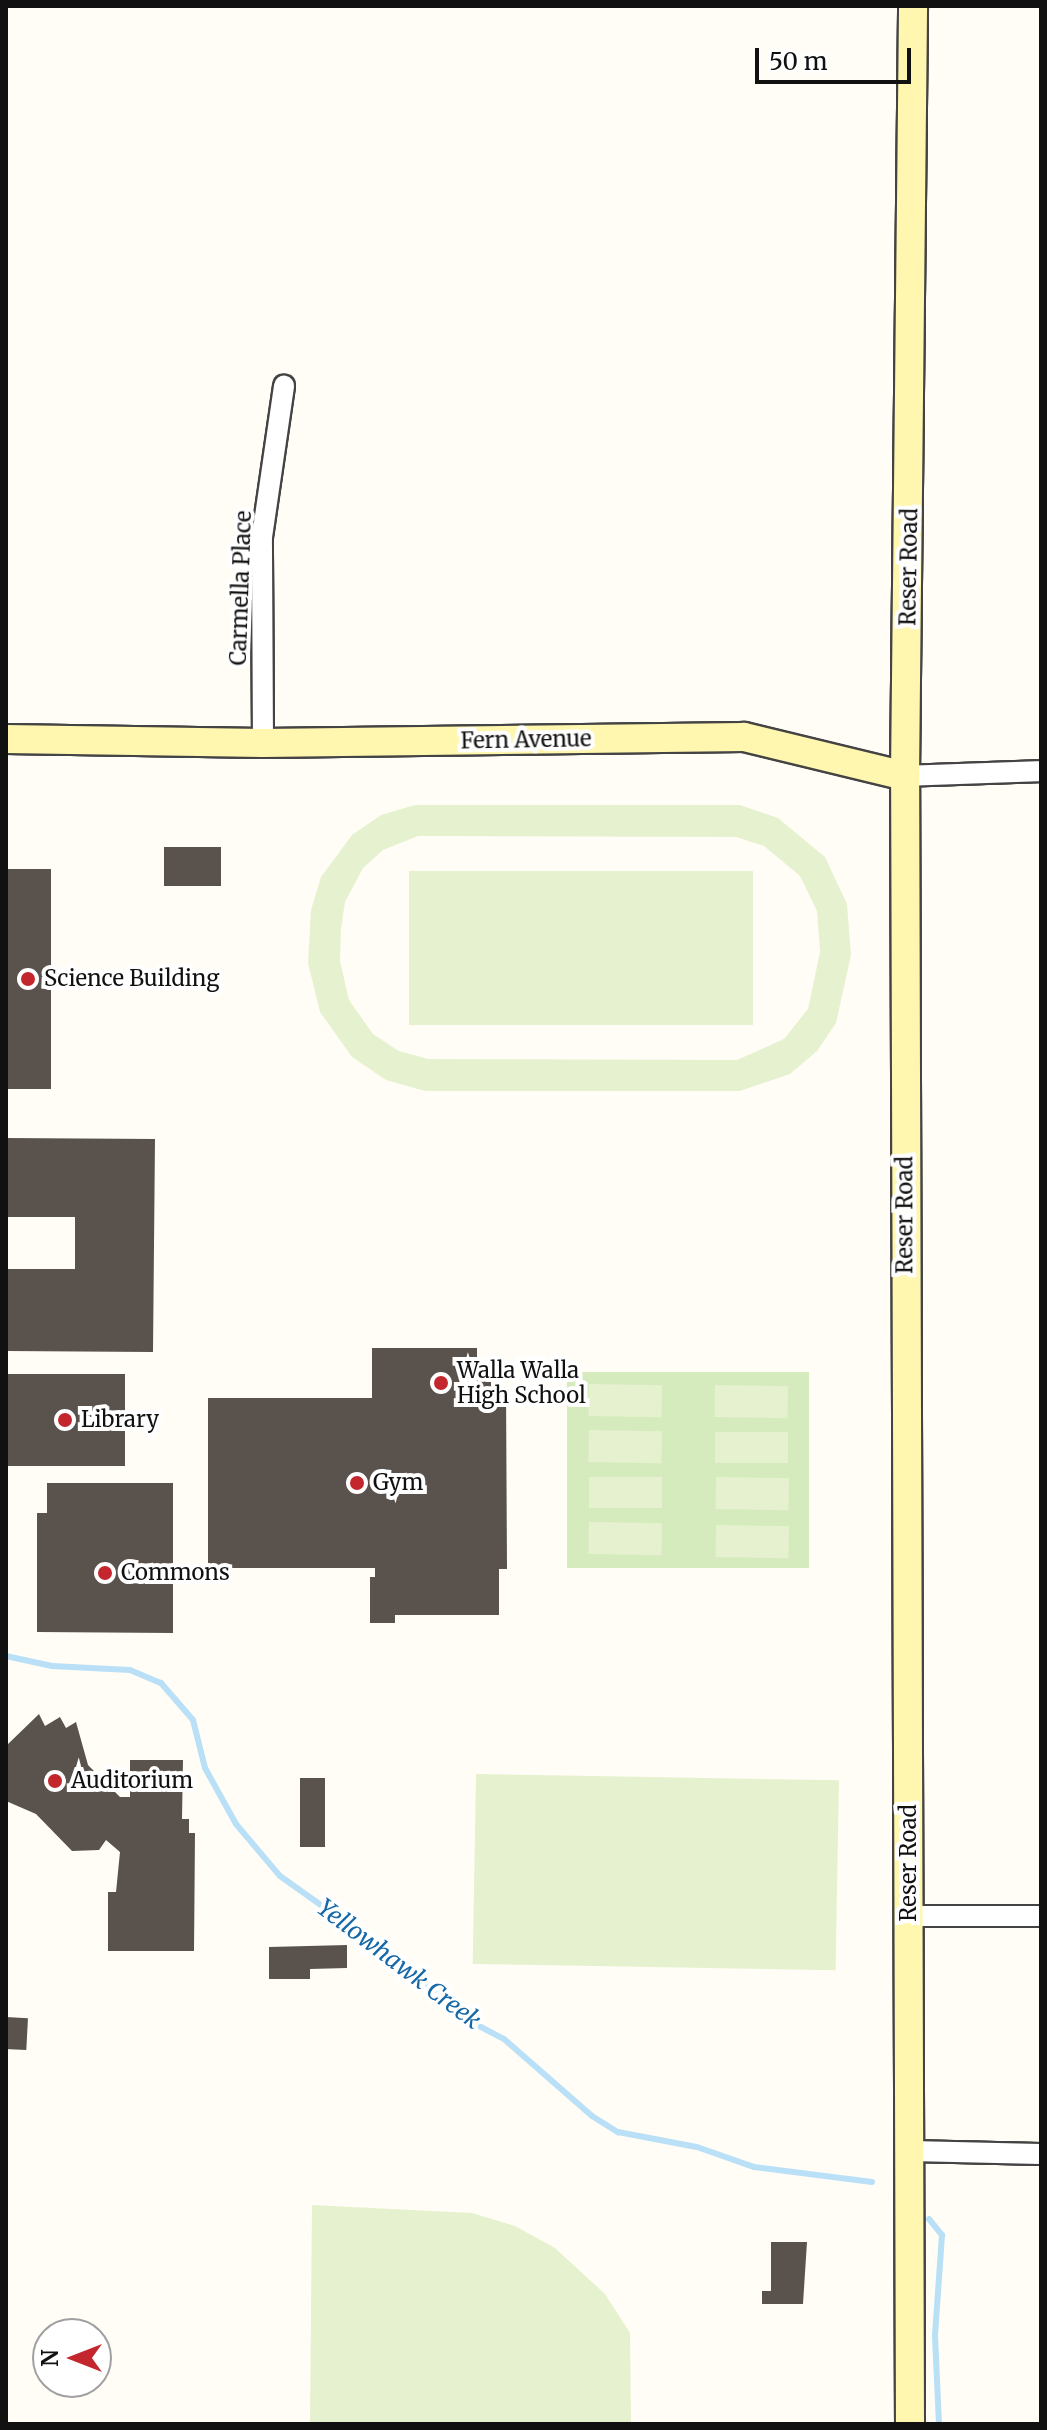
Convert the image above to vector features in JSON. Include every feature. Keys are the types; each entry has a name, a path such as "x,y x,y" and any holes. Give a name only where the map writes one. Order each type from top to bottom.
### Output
{"main road":[{"name":"Reser Road","path":"910,2424 905,776 913,6"},
{"name":"Fern Avenue","path":"6,739 263,743 744,737 905,776"}],"street":[{"name":"Carmella Place","path":"263,743 262,537 284,386"},
{"name":"Fern Avenue","path":"905,776 1041,771"},
{"path":"910,1916 1041,1916"},
{"path":"910,2151 1041,2154"}],"green space":[{"path":"415,805 740,805 778,818 825,857 847,904 851,955 836,1023 817,1051 790,1074 740,1091 425,1091 386,1080 352,1057 320,1012 308,963 311,910 321,877 352,835 381,815","holes":["418,836 736,837 764,846 800,876 817,911 820,952 808,1009 784,1039 737,1060 428,1059 399,1051 373,1034 349,1000 340,961 345,902 363,868 383,850"]},
{"path":"409,871 753,871 753,1025 409,1025"},
{"path":"567,1372 809,1372 809,1568 567,1568"},
{"path":"589,1384 662,1385 661,1417 588,1416"},
{"path":"715,1385 788,1386 787,1418 714,1417"},
{"path":"589,1430 662,1431 661,1463 588,1462"},
{"path":"715,1432 788,1432 788,1463 715,1463"},
{"path":"589,1477 662,1477 662,1508 589,1508"},
{"path":"716,1477 789,1478 788,1510 715,1509"},
{"path":"589,1522 662,1523 661,1555 588,1554"},
{"path":"716,1525 789,1526 788,1558 715,1557"},
{"path":"476,1774 839,1780 836,1970 473,1964"},
{"path":"312,2205 472,2213 515,2226 555,2248 605,2294 630,2333 631,2424 310,2424"}],"building":[{"path":"164,847 221,847 221,886 164,886"},
{"name":"Science Building","path":"6,869 51,869 51,1089 6,1089"},
{"path":"6,1138 155,1139 153,1352 6,1351 6,1269 75,1269 75,1217 6,1217"},
{"name":"Gym","path":"372,1348 477,1348 477,1367 498,1367 498,1388 506,1388 507,1569 499,1569 499,1615 395,1615 395,1623 370,1623 370,1577 375,1577 375,1568 208,1568 208,1398 372,1398"},
{"name":"Library","path":"6,1374 125,1374 125,1466 6,1466"},
{"name":"Commons","path":"47,1483 173,1483 173,1633 37,1632 37,1513 47,1513"},
{"name":"Auditorium","path":"39,1714 45,1726 60,1717 66,1728 76,1722 88,1765 120,1797 130,1797 130,1760 183,1760 182,1819 189,1819 189,1833 195,1833 194,1951 108,1951 108,1892 116,1892 120,1852 106,1840 99,1850 72,1851 36,1814 6,1801 6,1746"},
{"path":"300,1778 325,1778 325,1847 300,1847"},
{"path":"347,1945 347,1968 310,1969 310,1979 269,1979 269,1947"},
{"path":"6,2017 28,2018 26,2050 6,2049"},
{"path":"771,2242 807,2242 803,2304 762,2304 762,2291 771,2291"}],"waterway":[{"name":"Yellowhawk Creek","path":"6,1656 52,1666 130,1670 161,1683 193,1720 205,1768 236,1824 280,1876 415,1972 458,2015 504,2039 592,2116 618,2132 697,2147 754,2167 872,2182"},
{"name":"Yellowhawk Creek","path":"929,2219 942,2235 935,2336 939,2424"}],"place":[{"name":"Science Building","path":"28,979"},
{"name":"Walla Walla High School","path":"441,1383"},
{"name":"Library","path":"65,1420"},
{"name":"Gym","path":"357,1483"},
{"name":"Commons","path":"105,1573"},
{"name":"Auditorium","path":"55,1781"}]}
